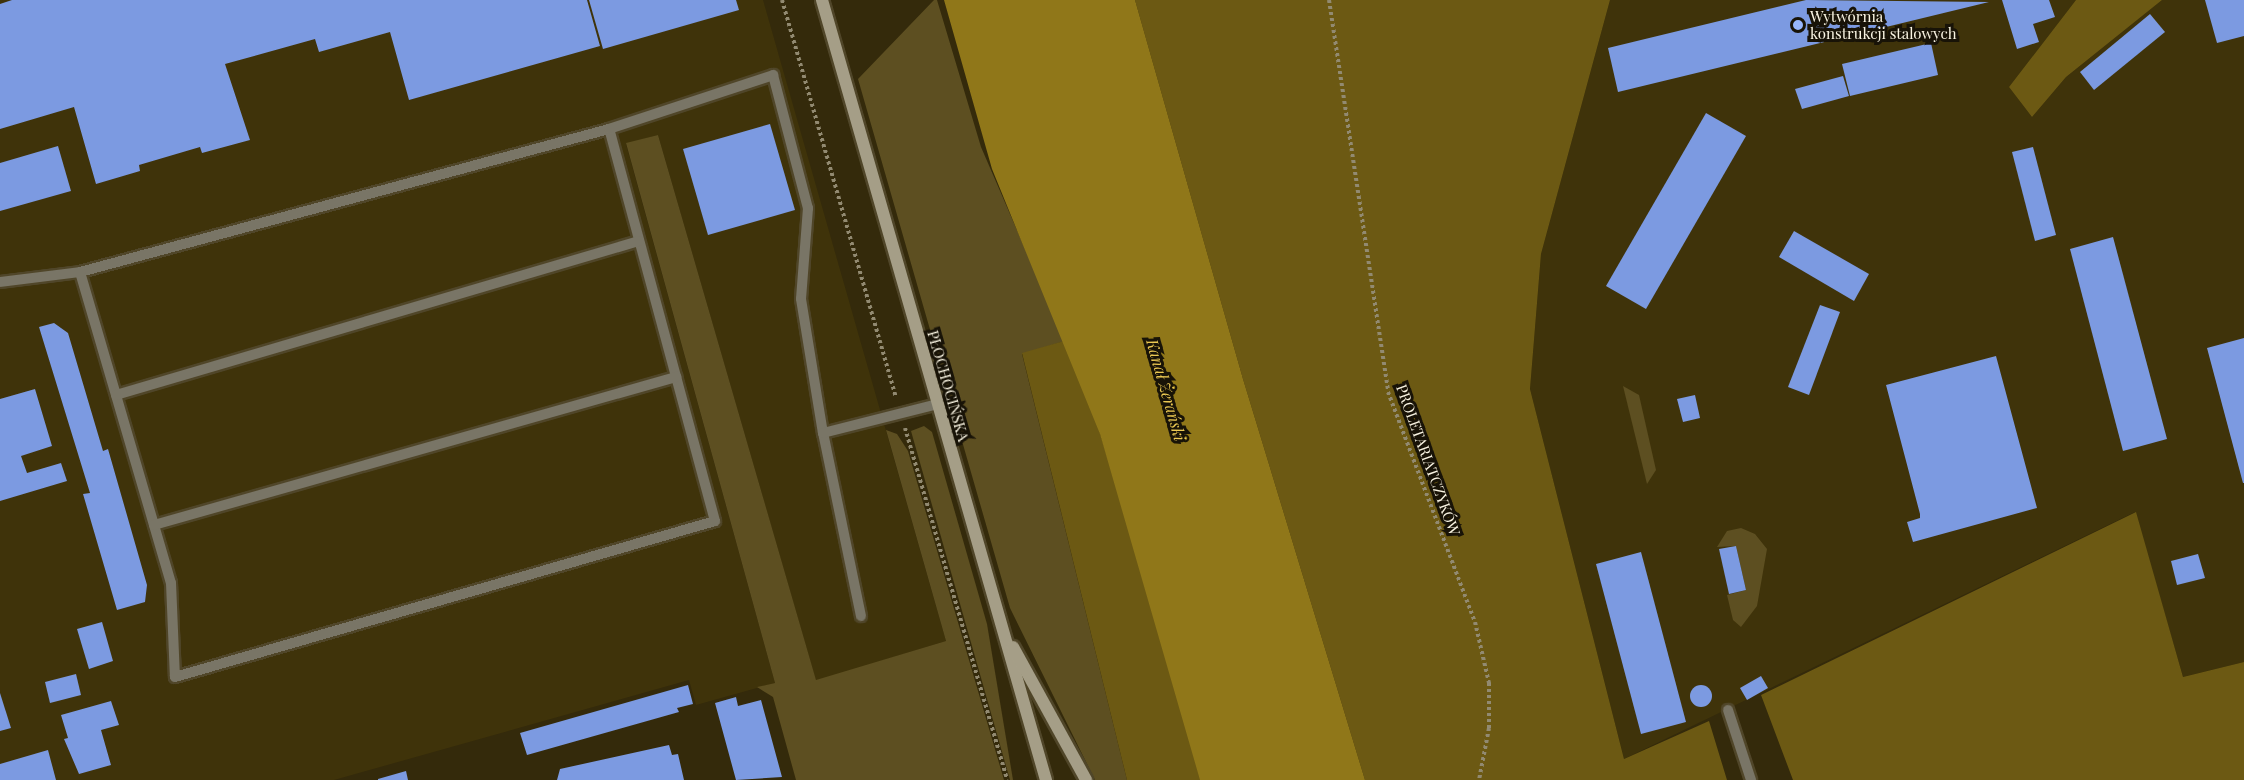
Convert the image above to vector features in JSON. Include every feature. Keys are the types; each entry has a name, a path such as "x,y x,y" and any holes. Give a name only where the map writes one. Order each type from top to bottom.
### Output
{"main road":[{"name":"PŁOCHOCIŃSKA","path":"822,0 1046,780"},
{"path":"1002,628 1086,780"}],"lane":[{"path":"0,282 80,272 609,129 773,75 808,208 801,299 823,433 861,616"},
{"path":"80,272 171,584 175,677 715,521 609,129"},
{"path":"116,395 639,241"},
{"path":"154,525 676,377"},
{"path":"823,433 938,404"},
{"path":"1728,710 1751,780"}],"path":[{"path":"782,0 1007,780"},
{"name":"PROLETARIATCZYKÓW","path":"1329,0 1388,392 1475,622 1489,683 1489,728 1479,780"}],"shaded area":[{"path":"0,0 763,0 946,641 816,681 658,135 626,144 775,683 696,705 689,680 334,780 0,780"},
{"path":"934,0 937,0 981,147 1065,341 1022,354 1127,780 1095,780 1010,608 858,79"},
{"path":"1135,0 1610,0 1541,254 1530,389 1624,759 1709,721 1727,780 1365,780 1243,379"},
{"path":"1610,0 2076,0 2009,87 2032,117 2066,77 2162,0 2244,0 2244,662 2183,677 2135,512 1624,759 1530,389 1541,254"},
{"path":"2076,0 2162,0 2066,77 2032,117 2009,87"},
{"path":"658,135 816,680 946,641 886,430 897,434 908,451 1004,780 796,780 773,697 757,687 775,683 626,143"},
{"path":"1071,339 1141,566 1202,780 1127,780 1022,353"},
{"path":"1623,386 1639,395 1656,470 1647,484"},
{"path":"924,426 932,432 987,624 1013,780 1010,780 911,431"},
{"path":"2136,512 2183,677 2244,662 2244,780 1793,780 1761,695"},
{"path":"1741,528 1755,534 1767,549 1757,606 1741,627 1733,620 1727,595 1746,590 1736,546 1717,547 1727,531"}],"water":[{"name":"Kanał Żerański","path":"944,0 1135,0 1243,379 1365,780 1200,780 1100,434 992,169"}],"building":[{"path":"12,0 587,0 600,46 409,100 390,32 319,52 315,39 225,64 250,140 202,153 200,147 139,165 140,171 96,184 74,107 0,129 0,4"},
{"path":"589,0 736,0 739,10 603,49"},
{"name":"Wytwórnia konstrukcji stalowych","path":"1806,0 1989,2 1618,92 1608,48"},
{"path":"2002,0 2049,0 2055,17 2033,24 2039,42 2017,49"},
{"path":"2205,0 2244,0 2244,36 2217,43"},
{"path":"2150,14 2165,32 2094,90 2080,72"},
{"path":"1931,43 1938,75 1850,96 1842,64"},
{"path":"1843,76 1849,96 1802,109 1795,89"},
{"path":"1706,113 1746,136 1646,309 1606,286"},
{"path":"770,124 795,210 708,235 683,149"},
{"path":"58,146 71,191 0,211 0,163"},
{"path":"2033,147 2056,235 2035,241 2012,152"},
{"path":"1794,231 1869,274 1854,301 1779,257"},
{"path":"2113,237 2167,439 2123,451 2070,249"},
{"path":"1820,305 1840,312 1809,395 1788,387"},
{"path":"54,323 68,333 103,451 108,449 147,585 145,602 117,610 83,494 90,493 39,327"},
{"path":"2244,338 2244,483 2243,483 2207,348"},
{"path":"1996,356 2037,508 1913,542 1907,522 1920,518 1920,514 1886,385"},
{"path":"35,389 52,446 21,456 27,473 61,463 67,481 0,501 0,399"},
{"path":"1695,395 1700,418 1683,422 1677,399"},
{"path":"1736,546 1746,590 1729,594 1719,549"},
{"path":"1641,552 1686,722 1641,734 1596,564"},
{"path":"2198,554 2205,578 2177,585 2171,561"},
{"path":"102,622 113,661 89,669 77,629"},
{"path":"76,674 81,695 50,703 45,682"},
{"path":"1761,676 1768,688 1747,700 1740,688"},
{"path":"688,685 693,704 677,708 679,712 527,755 520,733"},
{"path":"1701,685 1709,688 1712,696 1709,704 1701,707 1693,704 1690,696 1693,688"},
{"path":"0,693 11,728 0,731"},
{"path":"736,697 738,706 761,700 782,777 736,780 715,703"},
{"path":"111,701 119,725 101,730 111,765 79,774 64,739 68,738 61,715"},
{"path":"669,745 672,755 678,754 684,780 557,780 560,769"},
{"path":"48,750 56,780 0,780 0,764"},
{"path":"406,771 408,780 378,780 378,779"}],"place":[{"name":"Wytwórnia konstrukcji stalowych","path":"1798,25"}]}
